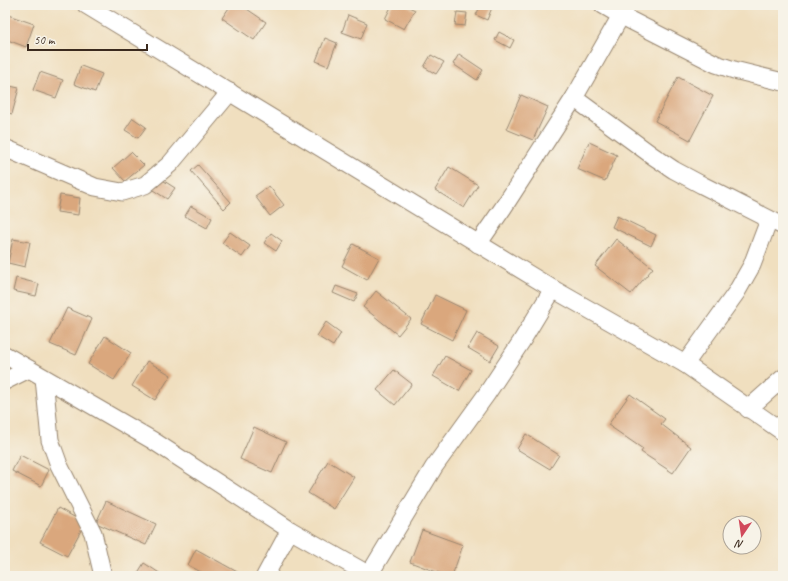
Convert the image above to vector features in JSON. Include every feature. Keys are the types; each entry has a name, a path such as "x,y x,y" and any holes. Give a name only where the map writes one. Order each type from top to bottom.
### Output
{"street":[{"path":"86,5 553,289 685,364 783,432"},
{"path":"603,5 623,10 716,64 783,82"},
{"path":"478,244 574,98 623,10"},
{"path":"5,148 95,187 122,192 144,185 170,164 230,92"},
{"path":"574,98 674,170 776,223 736,293 685,364"},
{"path":"5,355 152,440 290,530 370,575 434,467 486,395 521,342 553,289"},
{"path":"5,381 29,369"},
{"path":"44,378 50,440 59,465 93,533 103,576"},
{"path":"748,408 783,378"},
{"path":"265,576 290,530"}],"building":[{"path":"231,5 241,5 266,22 254,40 222,18"},
{"path":"304,5 315,5 312,10"},
{"path":"392,5 405,5 415,10 404,29 385,19"},
{"path":"481,5 493,5 487,20 476,15"},
{"path":"457,12 467,13 465,26 455,25"},
{"path":"5,14 34,24 26,47 5,39"},
{"path":"348,15 367,23 361,39 342,32"},
{"path":"499,32 514,40 510,48 495,40"},
{"path":"325,38 337,43 328,66 316,61"},
{"path":"459,54 483,70 477,80 453,64"},
{"path":"431,55 444,62 436,74 424,67"},
{"path":"81,66 102,74 95,92 74,84"},
{"path":"40,72 63,80 56,98 33,90"},
{"path":"678,77 713,96 690,140 655,121"},
{"path":"5,85 19,88 12,114 5,112"},
{"path":"521,95 548,107 533,140 506,129"},
{"path":"133,118 146,127 138,138 125,130"},
{"path":"589,142 617,155 605,181 577,169"},
{"path":"131,152 144,165 125,181 113,168"},
{"path":"198,165 231,202 224,209 191,171"},
{"path":"449,167 478,185 464,208 435,190"},
{"path":"161,179 175,188 167,199 153,190"},
{"path":"269,186 284,205 270,216 255,196"},
{"path":"60,195 80,198 78,215 57,212"},
{"path":"191,206 212,218 207,228 185,216"},
{"path":"617,216 656,235 651,246 612,227"},
{"path":"230,232 250,246 242,257 222,243"},
{"path":"271,233 282,241 276,251 264,243"},
{"path":"13,239 30,242 25,267 8,263"},
{"path":"616,239 653,268 631,294 595,266"},
{"path":"353,244 379,258 367,280 342,266"},
{"path":"16,278 39,284 36,296 13,291"},
{"path":"336,286 358,294 354,302 333,293"},
{"path":"376,291 411,319 398,335 363,307"},
{"path":"435,295 466,310 452,340 421,324"},
{"path":"67,308 92,319 76,355 50,344"},
{"path":"326,322 341,333 333,346 317,336"},
{"path":"477,333 499,346 490,361 468,348"},
{"path":"105,336 131,353 114,380 88,364"},
{"path":"445,356 471,370 459,391 433,376"},
{"path":"147,361 171,375 155,400 132,386"},
{"path":"394,370 412,384 395,405 377,390"},
{"path":"630,394 665,419 661,424 691,447 673,473 641,452 643,449 608,425"},
{"path":"254,427 286,442 272,473 240,459"},
{"path":"526,434 559,455 550,469 517,449"},
{"path":"20,455 49,470 41,486 12,471"},
{"path":"328,461 354,477 334,509 308,493"},
{"path":"106,501 156,524 146,545 96,523"},
{"path":"58,508 85,523 67,556 40,542"},
{"path":"422,530 463,545 452,576 447,576 410,562"},
{"path":"196,549 239,573 238,576 208,576 188,565"},
{"path":"144,563 164,576 136,576"}]}
